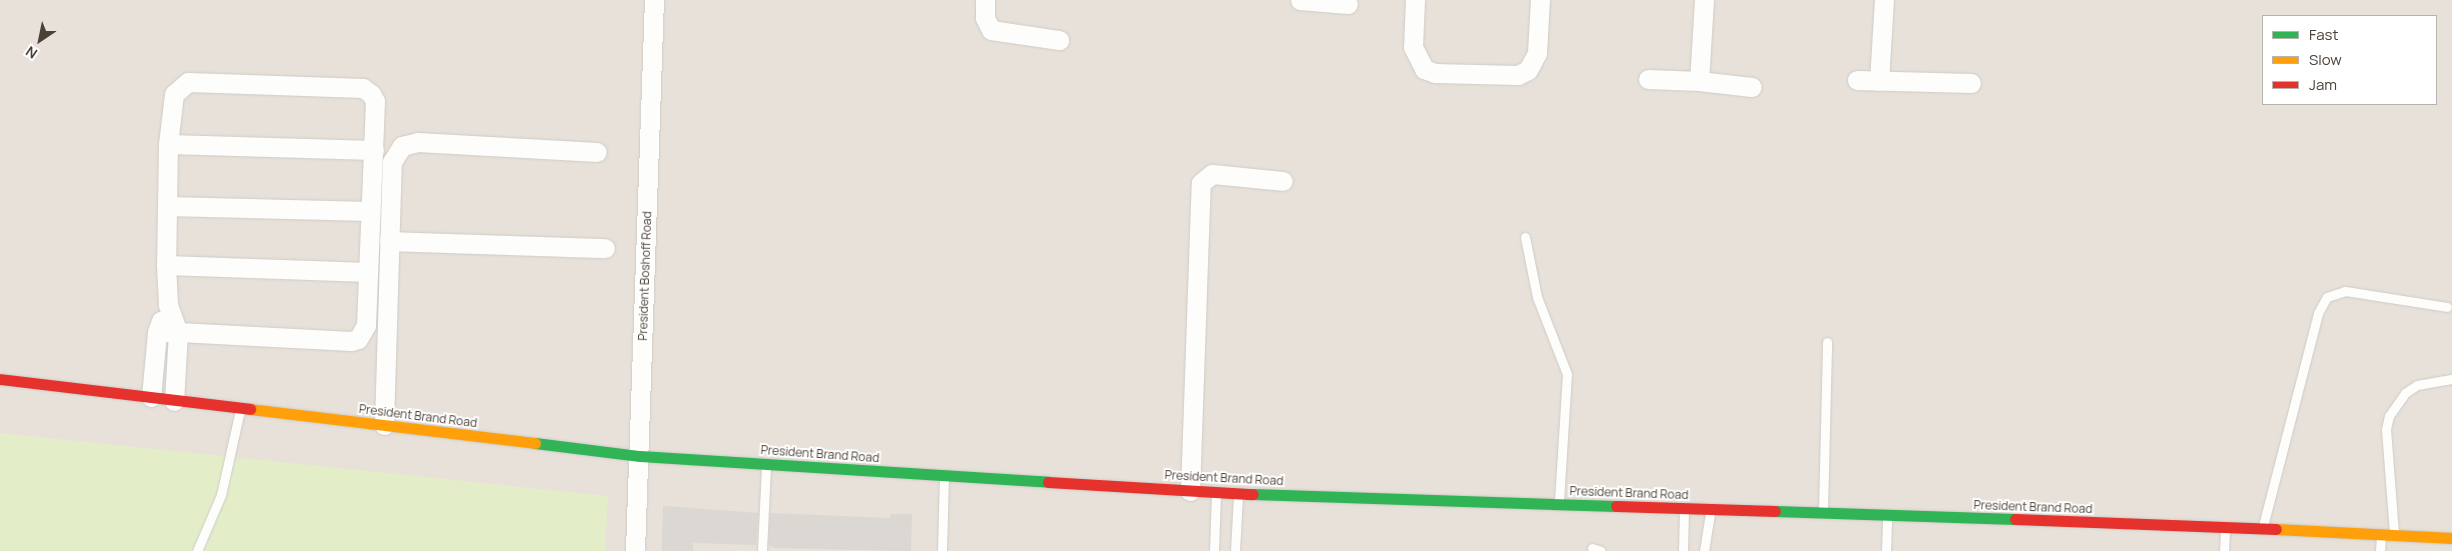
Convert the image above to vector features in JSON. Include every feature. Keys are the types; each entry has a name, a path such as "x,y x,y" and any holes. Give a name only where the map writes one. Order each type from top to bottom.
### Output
{"street":[{"name":"President Boshoff Road","path":"635,551 640,456 654,0"},
{"path":"985,0 985,18 991,30 1059,40"},
{"path":"1300,0 1348,4"},
{"path":"1415,0 1413,47 1424,69 1435,73 1518,75 1528,70 1537,53 1540,0"},
{"path":"1700,81 1704,0"},
{"path":"1879,81 1884,0"},
{"path":"1648,79 1752,86"},
{"path":"1857,80 1971,83"},
{"path":"157,332 178,332 351,341 358,339 366,325 375,101 363,88 188,82 180,86 170,104 168,144 166,265 168,306 178,332 174,400"},
{"path":"384,425 392,162 402,146 418,142 597,152"},
{"path":"168,144 374,150"},
{"path":"1190,491 1202,183 1212,174 1283,181"},
{"path":"167,206 370,211"},
{"path":"389,242 605,248"},
{"path":"166,265 368,272"},
{"path":"151,397 157,332 168,306"},
{"name":"President Brand Road","path":"0,378 240,410 384,425 640,456 1239,494 2225,526 2360,539 2381,535 2452,538"}],"lane":[{"path":"1525,237 1537,297 1567,374 1558,505"},
{"path":"2262,529 2318,313 2327,297 2345,291 2447,307"},
{"path":"1823,513 1827,342"},
{"path":"2394,536 2386,429 2389,416 2405,393 2417,386 2452,379"},
{"path":"198,551 221,495 240,410"},
{"path":"762,551 766,464"},
{"path":"942,551 944,475"},
{"path":"1214,551 1216,492"},
{"path":"1236,551 1239,494"},
{"path":"1683,551 1685,508"},
{"path":"1704,551 1710,509"},
{"path":"1886,551 1888,516"},
{"path":"2224,551 2225,526"},
{"path":"2380,551 2381,535"}],"shaded area":[{"path":"0,0 2452,0 2452,551 0,551"}],"green space":[{"path":"0,433 608,496 605,551 0,551"}],"building":[{"path":"663,506 758,513 756,545 693,543 693,551 662,551"},
{"path":"770,513 890,518 890,514 912,514 911,551 775,548 769,545"}],"traffic: fast":[{"path":"535,443 640,456 1048,482"},
{"path":"1253,494 1616,506"},
{"path":"1775,511 2015,519"}],"traffic: slow":[{"path":"250,409 535,443"},
{"path":"2276,529 2452,538"}],"traffic: jam":[{"path":"0,379 250,409"},
{"path":"1048,482 1253,494"},
{"path":"1616,506 1775,511"},
{"path":"2015,519 2276,529"}]}
